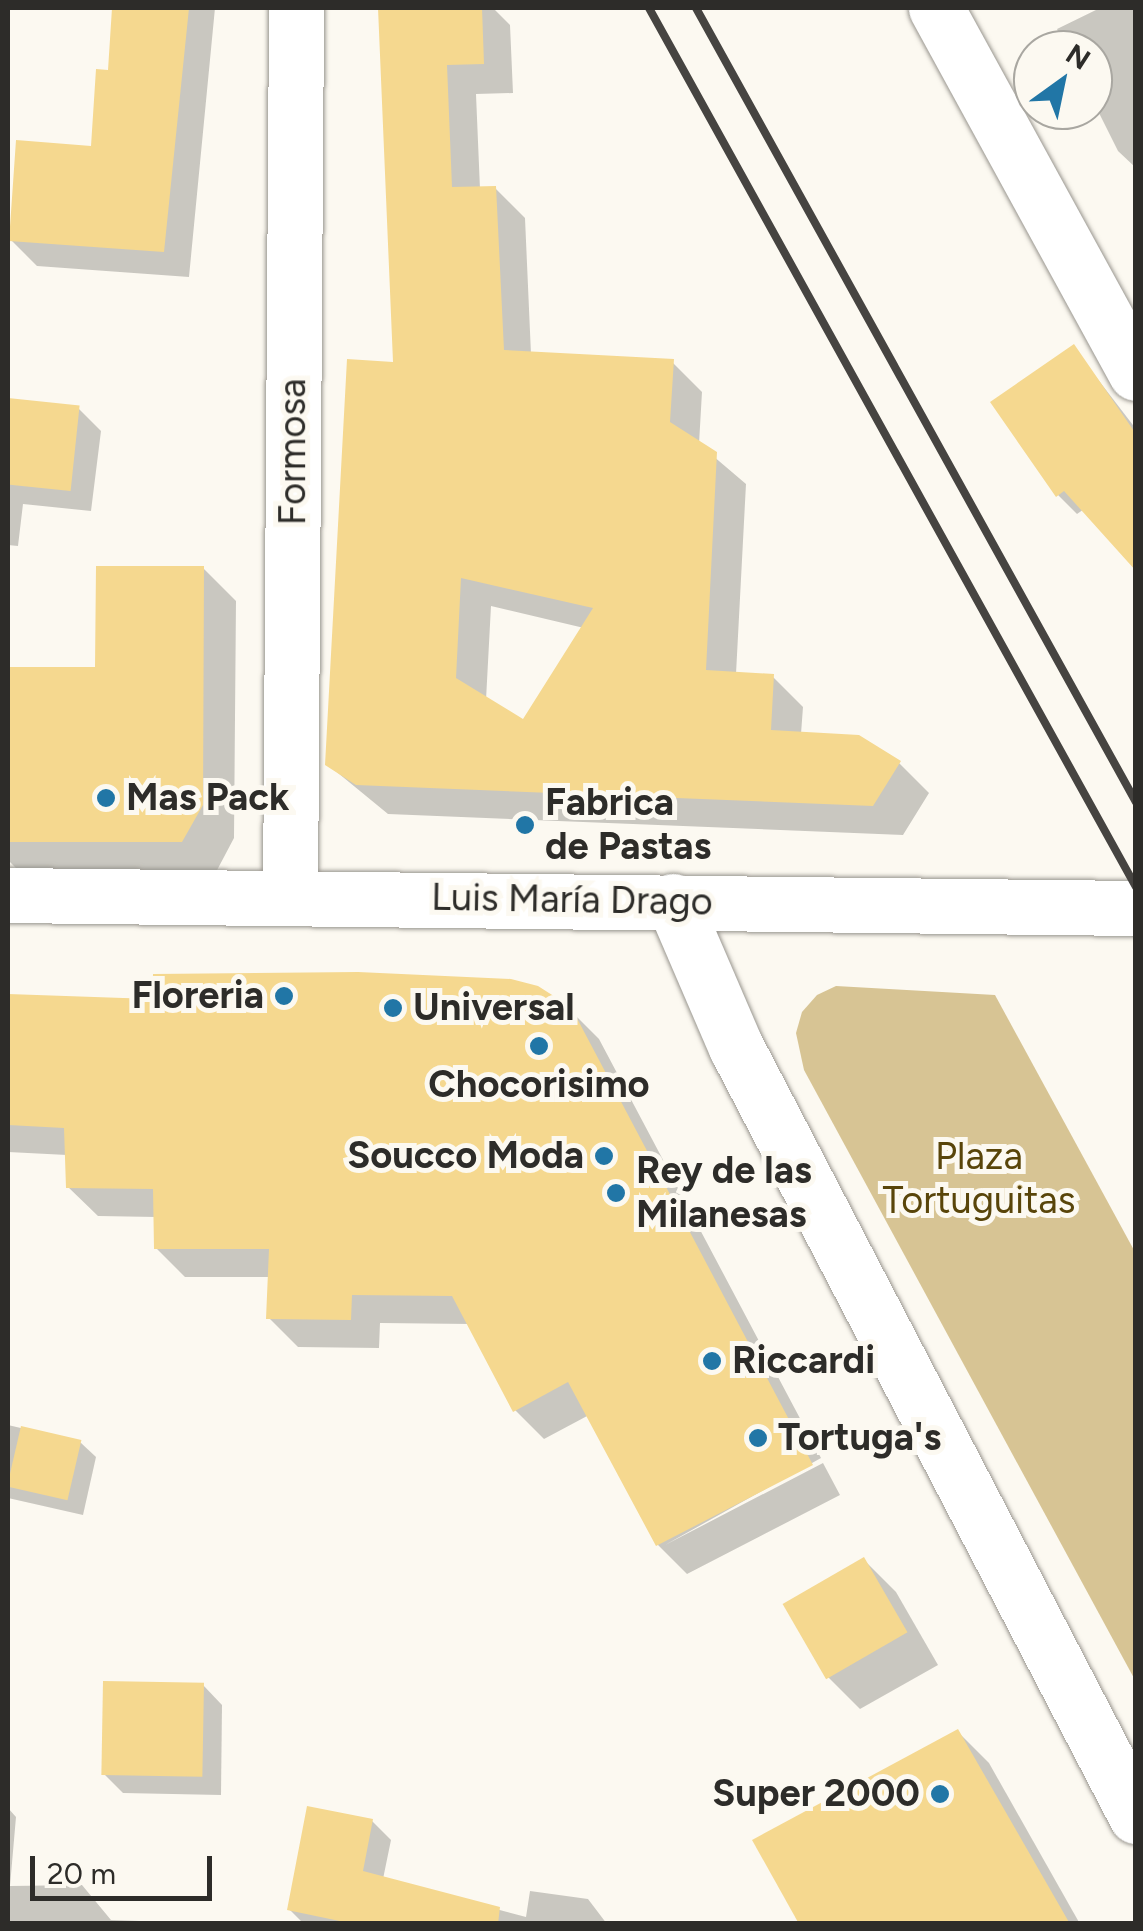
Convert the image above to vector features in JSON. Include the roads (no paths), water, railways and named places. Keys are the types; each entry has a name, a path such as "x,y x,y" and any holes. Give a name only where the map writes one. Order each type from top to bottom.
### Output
{"street":[{"name":"Formosa","path":"290,897 296,8"},
{"path":"936,8 1136,372"},
{"name":"Luis María Drago","path":"8,896 673,900 1136,908"},
{"path":"673,900 736,1047 1136,1816"}],"railway":[{"path":"649,8 1136,887"},
{"path":"696,8 1136,802"}],"place":[{"name":"Mas Pack","path":"106,798"},
{"name":"Fabrica de Pastas","path":"525,825"},
{"name":"Floreria","path":"284,996"},
{"name":"Universal","path":"393,1008"},
{"name":"Chocorisimo","path":"539,1046"},
{"name":"Soucco Moda","path":"604,1156"},
{"name":"Rey de las Milanesas","path":"616,1193"},
{"name":"Riccardi","path":"712,1361"},
{"name":"Tortuga's","path":"758,1438"},
{"name":"Super 2000","path":"940,1794"}],"park label":[{"name":"Plaza Tortuguitas","path":"979,1179"}]}
